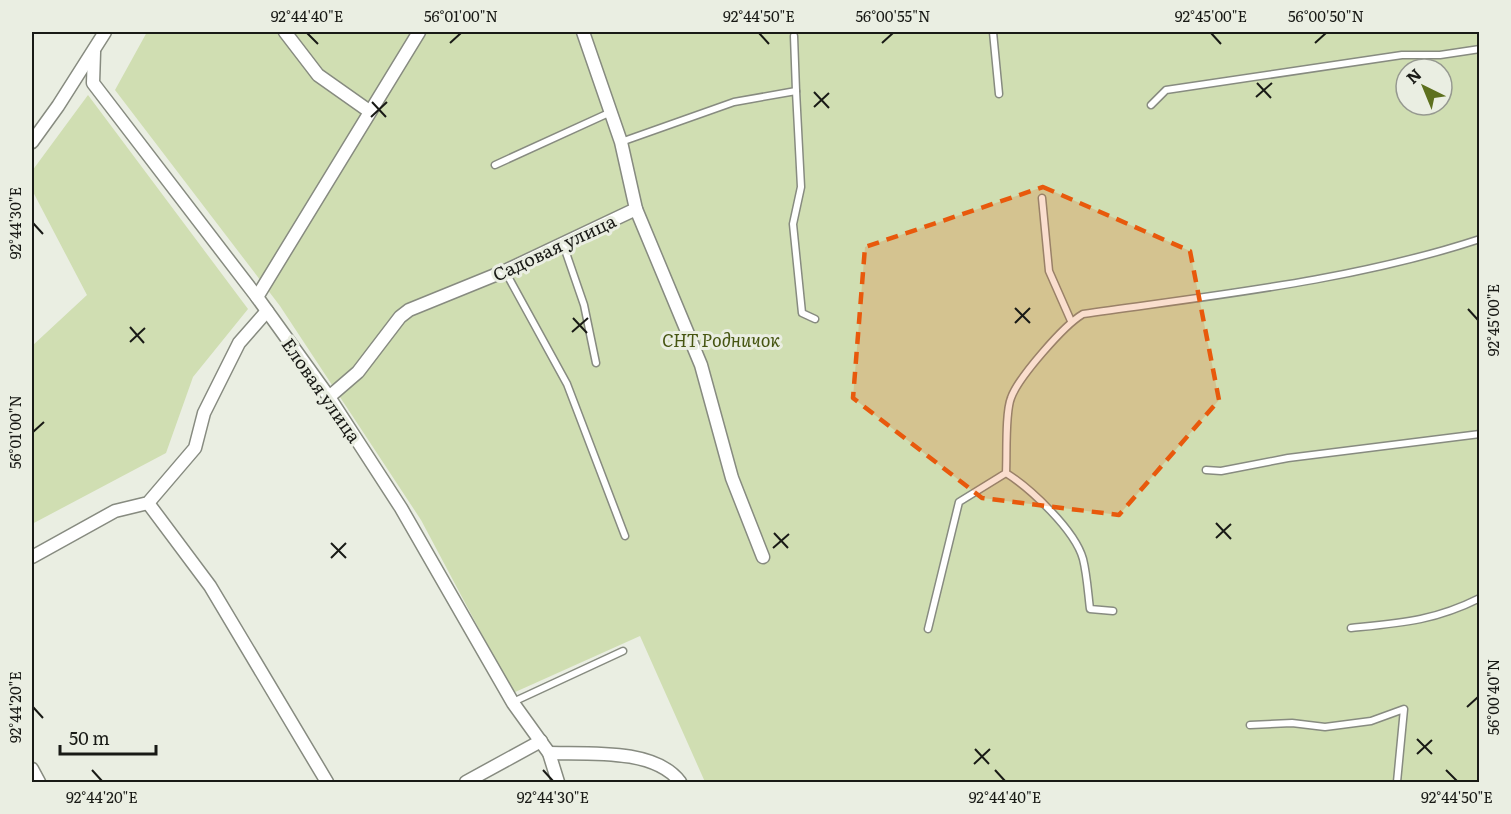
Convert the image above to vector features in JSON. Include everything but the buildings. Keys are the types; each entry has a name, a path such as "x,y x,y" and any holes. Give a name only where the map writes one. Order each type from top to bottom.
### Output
{"street":[{"path":"32,142 94,52 105,32"},
{"path":"285,32 318,75 369,111"},
{"path":"257,297 419,32"},
{"name":"Садовая улица","path":"329,397 358,372 400,316 409,310 505,271 636,209 621,142 583,32"},
{"name":"Еловая улица","path":"94,52 93,82 257,297 329,397 401,508 513,703 549,753 558,783"},
{"path":"636,209 701,366 732,478 763,557"},
{"path":"32,558 115,511 148,503 195,448 204,412 239,343 267,311"},
{"path":"148,503 210,586 247,652 327,783"},
{"path":"466,783 541,741"},
{"path":"549,753 600,753 636,758 674,774 680,783"},
{"path":"32,769 39,783"}],"lane":[{"path":"993,32 999,94"},
{"path":"794,36 801,187 793,224 802,313 815,319"},
{"path":"1151,105 1166,90 1402,55 1440,55 1479,49"},
{"path":"621,142 734,102 796,92"},
{"path":"495,165 610,112"},
{"path":"1042,198 1049,271 1071,321"},
{"path":"1006,473 1010,399 1027,373 1071,321 1083,314 1243,291 1424,258 1479,239"},
{"path":"563,244 584,305 596,363"},
{"path":"505,271 567,384 625,536"},
{"path":"1206,470 1221,471 1288,458 1479,434"},
{"path":"1006,473 1022,483 1059,520 1083,556 1090,609 1113,611"},
{"path":"928,630 959,502 1006,473"},
{"path":"1351,628 1402,623 1448,614 1479,598"},
{"path":"513,703 623,651"},
{"path":"1250,725 1292,723 1325,727 1371,721 1404,708 1397,783"}],"highlighted area":[{"path":"1043,187 1190,251 1219,400 1119,515 982,498 853,398 865,247"}],"green space":[{"name":"СНТ Родничок","path":"147,32 1479,32 1479,782 705,782 640,636 513,693 421,520 280,306 115,90"},
{"path":"88,95 248,309 193,377 166,453 32,524 32,346 87,295 32,190 32,171"}]}
